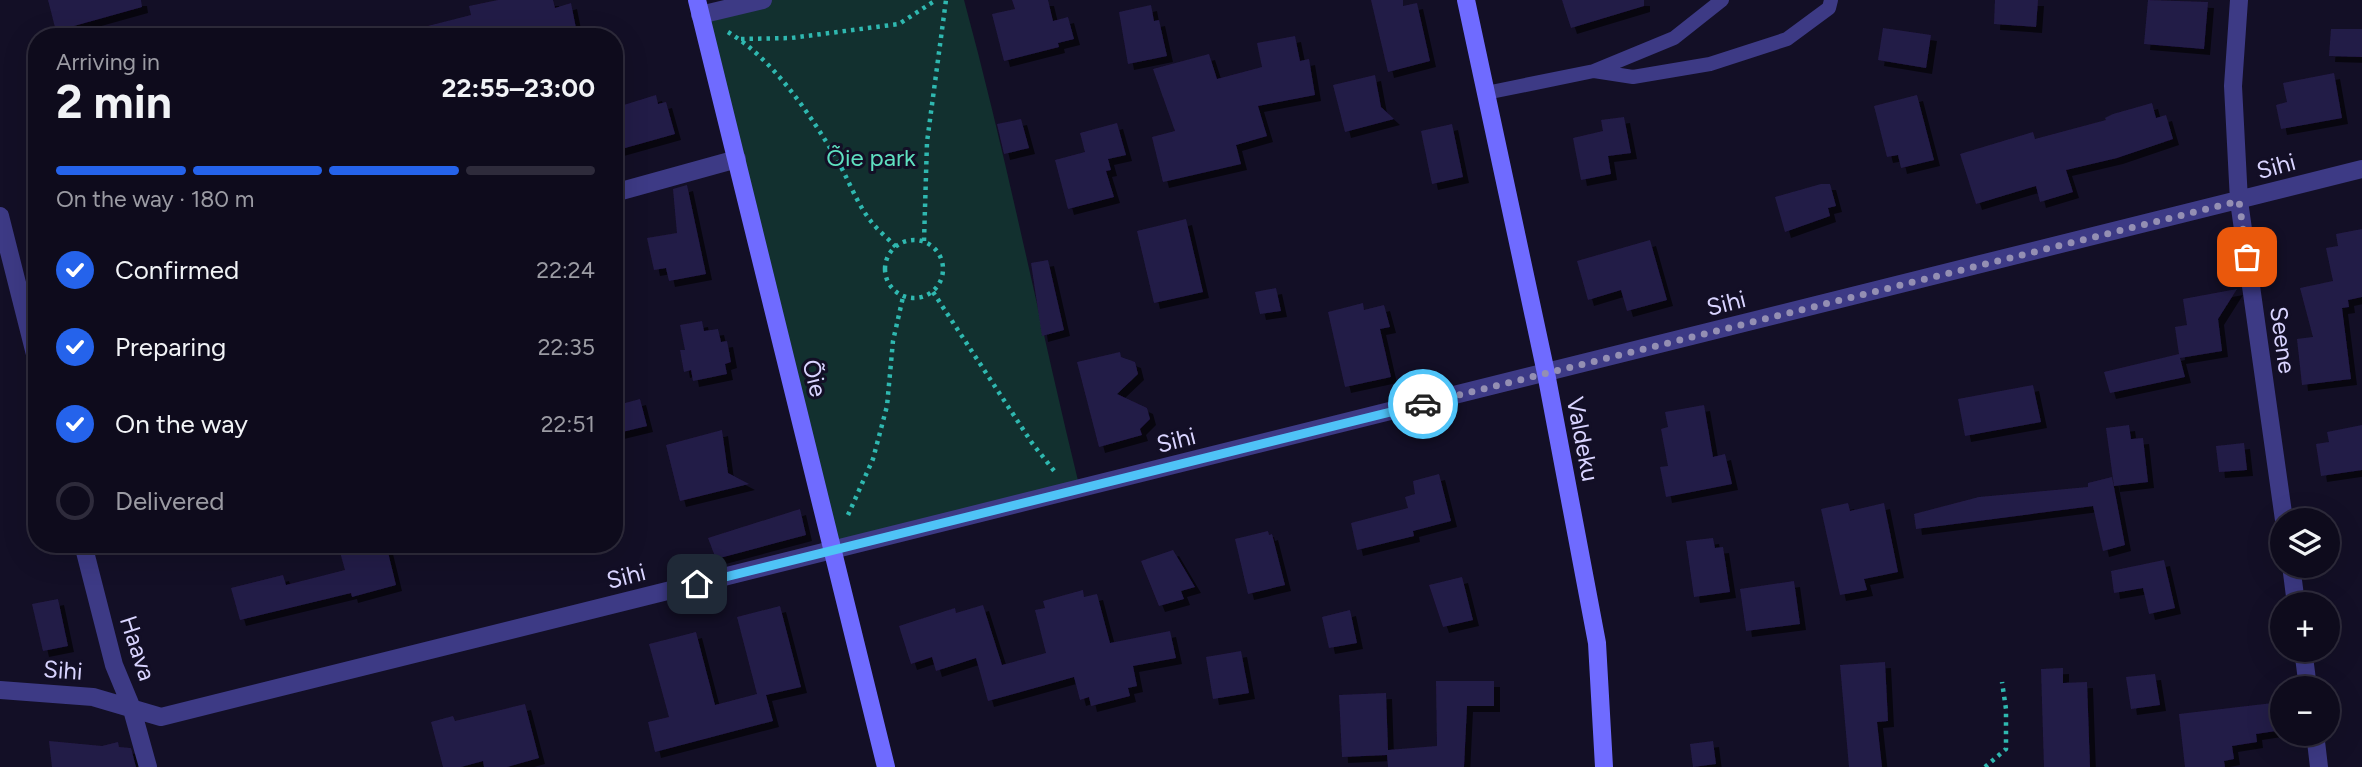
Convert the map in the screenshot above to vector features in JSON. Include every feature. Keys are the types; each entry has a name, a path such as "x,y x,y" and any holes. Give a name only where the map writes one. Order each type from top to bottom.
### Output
{"street":[{"path":"698,7 763,0"},
{"name":"Valdeku","path":"1466,0 1546,373 1597,643 1604,767"},
{"name":"Seene","path":"2239,0 2233,86 2239,201 2282,508"},
{"name":"Õie","path":"698,7 886,767"},
{"path":"623,191 737,159"},
{"name":"Sihi","path":"0,690 93,697 161,717 830,543 1071,491 2362,169"},
{"path":"0,216 28,325"},
{"name":"Haava","path":"85,553 114,665 131,706 148,767"},
{"path":"2317,746 2319,767"}],"lane":[{"path":"1486,93 1594,71 1674,38 1722,0"},
{"path":"1594,71 1633,77 1710,64 1787,39 1829,8 1830,0"}],"path":[{"path":"741,40 790,38 900,24 936,0"},
{"path":"924,241 927,142 946,0"},
{"path":"698,7 741,40 807,114 836,157 870,220 896,247"},
{"path":"902,241 924,241 940,255 944,272 933,292 912,299 903,297 895,293 884,274 886,257 902,241"},
{"path":"933,292 1032,443 1071,491"},
{"path":"830,543 851,511 873,459 887,406 893,341 903,297"},
{"path":"1986,767 2006,750 2006,709 2002,682"}],"green space":[{"name":"Õie park","path":"763,0 964,0 1080,489 831,550 700,15"}],"building":[{"path":"48,0 141,0 142,7 67,28 55,28"},
{"path":"498,0 553,0 555,8 571,3 576,28 420,28 471,15 469,6"},
{"path":"1012,0 1048,0 1053,21 1068,17 1074,39 1058,43 1059,47 1004,61 992,14 1015,9"},
{"path":"1371,0 1403,0 1403,6 1417,3 1430,61 1388,72"},
{"path":"1562,0 1644,0 1644,6 1571,28"},
{"path":"1995,0 2038,0 2036,27 1994,24"},
{"path":"2148,0 2208,2 2204,49 2144,44"},
{"path":"1151,5 1154,21 1159,20 1167,56 1128,64 1119,12"},
{"path":"1883,28 1931,35 1926,68 1878,60"},
{"path":"2331,29 2362,29 2362,57 2329,56"},
{"path":"1295,36 1300,61 1309,59 1315,95 1258,106 1267,136 1236,145 1241,164 1163,182 1152,137 1175,131 1153,69 1209,54 1217,79 1262,67 1257,43"},
{"path":"2334,73 2342,118 2281,129 2276,105 2287,102 2283,83"},
{"path":"1375,75 1381,107 1394,119 1345,132 1333,85"},
{"path":"656,95 658,104 666,102 675,134 623,149 623,105"},
{"path":"1917,95 1934,160 1901,168 1898,155 1887,157 1874,106"},
{"path":"2152,103 2156,118 2166,115 2173,139 2117,158 2066,170 2073,192 2040,202 2036,186 1976,204 1960,154 2033,132 2035,139 2106,120 2105,118 2113,114"},
{"path":"1624,117 1631,153 1608,156 1611,174 1581,180 1573,138 1603,131 1601,120"},
{"path":"1021,119 1029,148 1004,154 997,124"},
{"path":"1117,123 1126,155 1108,159 1111,170 1106,171 1114,197 1068,209 1055,160 1085,152 1080,133"},
{"path":"1452,124 1463,177 1432,184 1421,131"},
{"path":"1830,184 1836,206 1828,208 1830,216 1785,232 1775,197"},
{"path":"687,185 706,274 669,281 666,268 654,270 647,238 677,233 673,189"},
{"path":"1186,219 1203,292 1154,303 1137,231"},
{"path":"2362,229 2362,297 2348,300 2349,307 2342,308 2351,379 2302,385 2297,339 2313,337 2300,288 2333,281 2326,248 2338,246 2336,234"},
{"path":"1650,240 1667,300 1627,311 1621,290 1588,300 1577,261"},
{"path":"1048,260 1064,330 1042,336 1031,263"},
{"path":"1276,288 1281,311 1260,314 1255,292"},
{"path":"2237,289 2218,319 2222,351 2180,358 2185,377 2110,393 2104,372 2179,354 2175,327 2187,325 2183,299"},
{"path":"1363,303 1364,310 1384,305 1390,327 1380,329 1391,377 1345,387 1328,312"},
{"path":"702,321 704,331 718,329 721,342 727,341 731,362 725,364 727,374 693,381 691,370 684,372 680,350 685,350 680,325"},
{"path":"1120,352 1121,357 1135,362 1138,374 1117,394 1147,408 1150,419 1140,429 1142,435 1099,447 1077,362"},
{"path":"2033,385 2041,422 1965,436 1958,399"},
{"path":"640,399 647,426 623,432 623,404"},
{"path":"1704,405 1713,457 1725,454 1732,484 1666,497 1660,467 1668,466 1661,429 1668,427 1665,412"},
{"path":"2129,425 2131,439 2143,438 2148,482 2114,486 2106,428"},
{"path":"2362,425 2362,470 2321,476 2316,444 2329,442 2327,432"},
{"path":"722,430 728,473 749,484 680,501 666,445"},
{"path":"2244,443 2247,470 2219,472 2216,446"},
{"path":"1439,474 1451,521 1413,531 1414,536 1357,550 1351,523 1408,508 1405,497 1415,494 1413,481"},
{"path":"2112,477 2125,545 2103,551 2093,506 1916,529 1914,514 1979,497 2088,487 2088,483"},
{"path":"1848,503 1850,511 1884,503 1898,572 1864,579 1867,590 1840,595 1821,509"},
{"path":"800,509 806,535 716,559 708,538"},
{"path":"1268,531 1269,535 1272,534 1285,585 1248,594 1235,539"},
{"path":"1713,538 1715,548 1723,547 1730,592 1694,597 1686,541"},
{"path":"1173,550 1195,587 1181,591 1184,599 1159,606 1141,561"},
{"path":"340,553 388,553 396,585 240,620 231,588 283,575 286,585 345,570"},
{"path":"2164,560 2175,608 2149,614 2143,588 2114,593 2111,571"},
{"path":"1462,577 1473,620 1443,627 1429,585"},
{"path":"1794,581 1800,624 1746,631 1740,589"},
{"path":"1083,590 1084,597 1097,594 1110,643 1170,631 1176,658 1133,666 1137,686 1128,688 1130,696 1091,706 1089,697 1080,700 1074,677 988,701 976,658 936,671 932,657 911,664 899,626 955,608 956,613 983,605 1002,665 1046,653 1035,610 1045,608 1043,601"},
{"path":"58,599 68,646 43,651 32,604"},
{"path":"780,606 801,687 766,695 773,721 655,752 648,722 669,717 649,644 696,632 715,705 757,694 737,617"},
{"path":"1350,610 1357,643 1329,648 1322,617"},
{"path":"1241,651 1249,693 1213,699 1206,657"},
{"path":"1885,662 1888,721 1877,722 1882,767 1849,767 1840,665"},
{"path":"2063,668 2063,683 2087,682 2090,767 2044,767 2041,669"},
{"path":"2155,674 2160,705 2131,709 2126,677"},
{"path":"1436,681 1494,681 1494,706 1467,706 1464,767 1388,767 1387,755 1342,757 1339,695 1386,693 1388,750 1437,746"},
{"path":"2270,703 2270,732 2256,734 2257,742 2232,746 2234,759 2224,761 2225,767 2185,767 2179,714"},
{"path":"525,704 539,758 507,767 484,767 483,761 461,767 443,767 431,722 453,716 455,721"},
{"path":"49,741 102,746 118,742 119,747 131,748 136,767 52,767"},
{"path":"1713,741 1716,764 1693,767 1690,744"}],"way so far":[{"path":"1423,404 2239,201 2247,257"}],"route":[{"path":"697,584 1423,404"}]}
